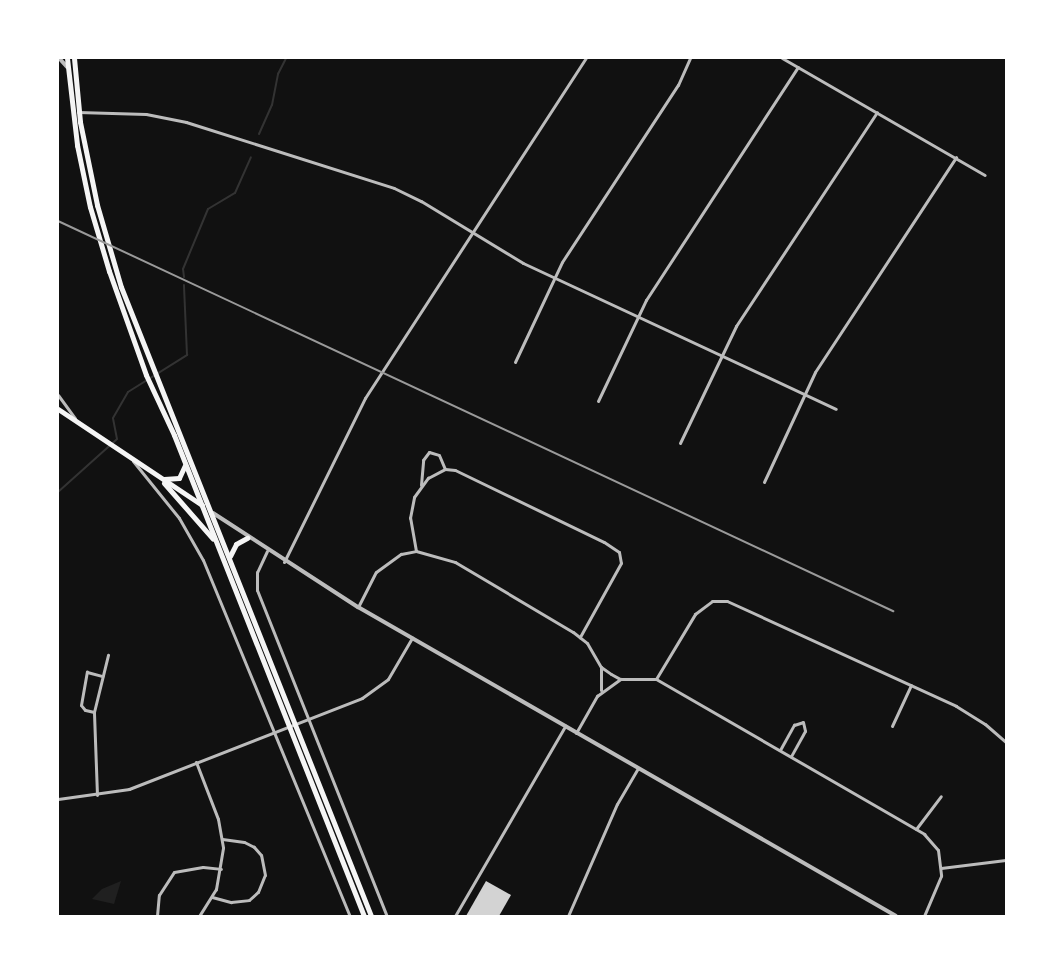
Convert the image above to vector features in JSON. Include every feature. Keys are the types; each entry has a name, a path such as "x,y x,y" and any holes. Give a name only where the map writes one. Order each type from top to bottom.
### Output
{"main road":[{"path":"67,58 72,111 97,233 146,375 185,463 371,916"},
{"path":"74,58 79,112 97,205 121,287 230,557 364,916"},
{"path":"58,409 116,451 213,513"},
{"path":"159,477 179,478 184,474 185,463"},
{"path":"159,477 216,542"},
{"path":"230,557 236,544 247,538"}],"street":[{"path":"58,58 68,69"},
{"path":"284,562 365,398 470,233 586,58"},
{"path":"515,362 554,278 572,245 678,85 690,58"},
{"path":"782,58 985,175"},
{"path":"598,401 638,317 660,278 798,67"},
{"path":"72,111 146,114 196,125 394,188 421,201 470,233 554,278 836,410"},
{"path":"680,443 720,356 787,247 877,112"},
{"path":"764,482 823,358 956,157"},
{"path":"58,395 78,424"},
{"path":"416,551 410,509 421,486 422,460 429,452 439,455 445,469"},
{"path":"133,461 179,518 207,568 350,916"},
{"path":"421,486 445,469 455,470 604,542 619,552 619,569 580,637"},
{"path":"213,513 267,552 358,608 896,916"},
{"path":"358,608 371,579 381,566 401,554 416,551 455,562 580,637 601,667 620,679 656,680 916,828 938,850 941,868 938,889 924,916"},
{"path":"267,552 257,572 257,590 387,916"},
{"path":"656,680 695,614 706,604 720,600 743,606 966,712 1006,742"},
{"path":"58,799 128,789 275,733 377,689 394,670 412,638"},
{"path":"97,794 94,712 108,655"},
{"path":"601,667 601,691"},
{"path":"94,712 85,710 81,705 87,672 102,676"},
{"path":"576,733 601,691 620,679"},
{"path":"892,726 911,685"},
{"path":"780,750 794,726 802,722 805,731 791,756"},
{"path":"455,916 565,726"},
{"path":"196,762 216,810 222,839 221,870 212,897 199,916"},
{"path":"568,916 617,804 638,768"},
{"path":"916,828 941,796"},
{"path":"212,897 231,902 249,900 258,892 265,874 261,855 254,848 244,842 222,839"},
{"path":"941,868 1006,860"},
{"path":"157,916 158,895 174,872 203,867 221,870"}],"shaded area":[{"path":"121,881 114,904 92,899 102,889"}],"building":[{"path":"486,881 511,895 499,916 466,916"}],"waterway":[{"path":"259,134 272,105 278,74 286,58"},
{"path":"184,277 183,269 208,209 235,193 251,157"},
{"path":"58,492 117,439 113,418 128,392 187,355 184,285"}],"railway":[{"path":"58,221 893,611"}]}
